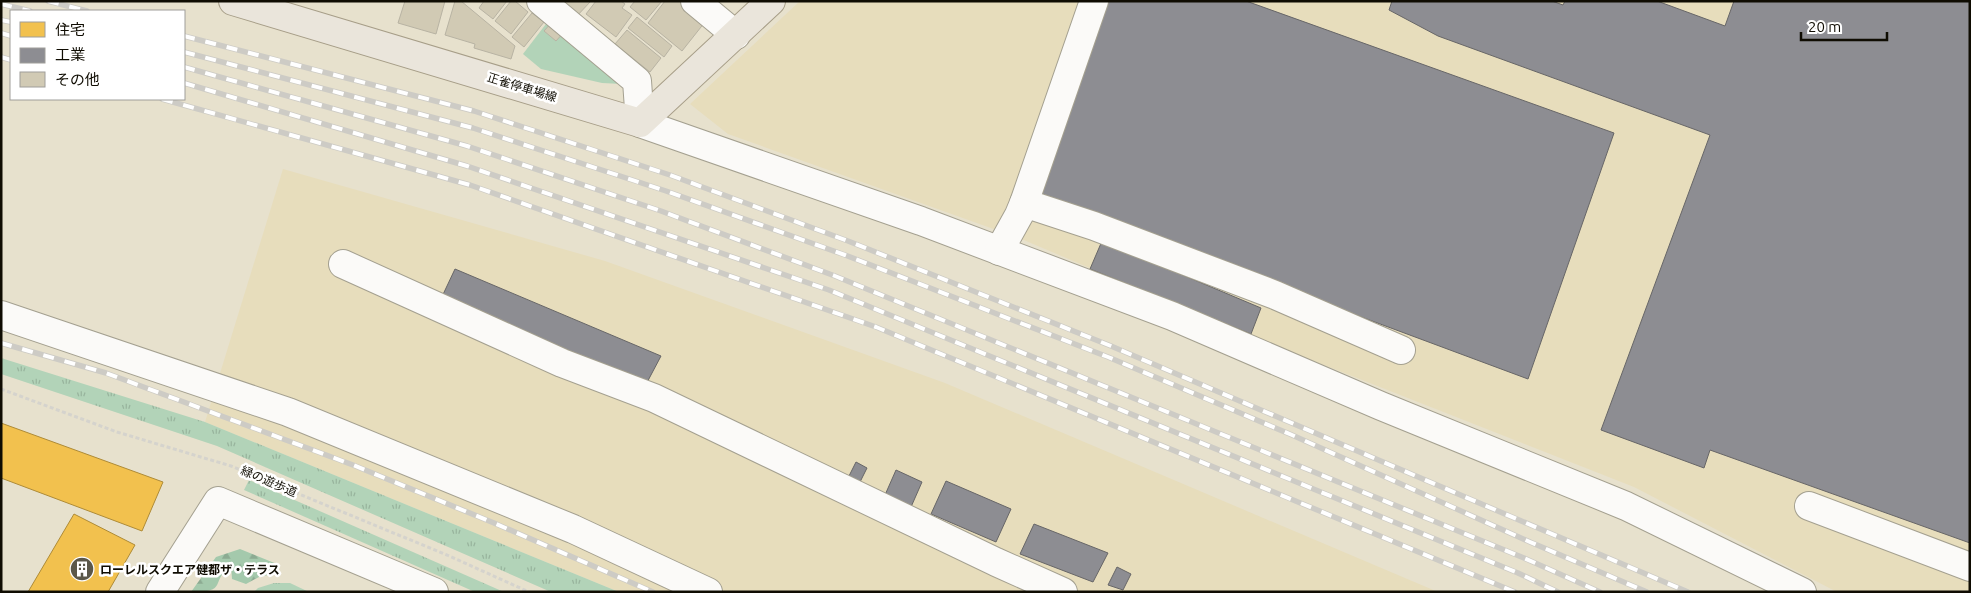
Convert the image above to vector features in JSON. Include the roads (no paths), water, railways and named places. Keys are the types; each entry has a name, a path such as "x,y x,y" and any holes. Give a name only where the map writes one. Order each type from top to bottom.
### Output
{"main road":[{"name":"正雀停車場線","path":"233,1 640,122"},
{"path":"640,122 771,1"}],"street":[{"path":"541,1 637,81 640,122 921,221 1172,316 1381,406 1626,506 1802,592"},
{"path":"695,1 736,35"},
{"path":"999,251 1024,203 1094,1"},
{"path":"1024,203 1094,226 1275,295 1401,350"},
{"path":"343,264 562,363 654,398 996,562 1063,592"},
{"path":"1,315 288,412 573,529 708,592"},
{"path":"160,592 218,501 434,592"},
{"path":"1809,506 1970,567"}],"railway":[{"path":"48,1 83,10"},
{"path":"1,4 26,10"},
{"path":"1,20 10,22"},
{"path":"1,33 10,36"},
{"path":"185,36 474,111 670,175 848,241 1111,346 1688,592"},
{"path":"185,52 473,128 666,191 845,255 1108,357 1292,435 1530,542 1647,592"},
{"path":"1,57 10,60"},
{"path":"185,67 467,146 661,211 835,276 1524,558 1600,592"},
{"path":"185,83 467,166 829,290 1518,573 1558,592"},
{"path":"166,100 470,185 876,327 1515,592"},
{"path":"1,343 106,373 353,465 494,523 653,592"}],"place":[{"name":"ローレルスクエア健都ザ・テラス","path":"82,569"}]}
